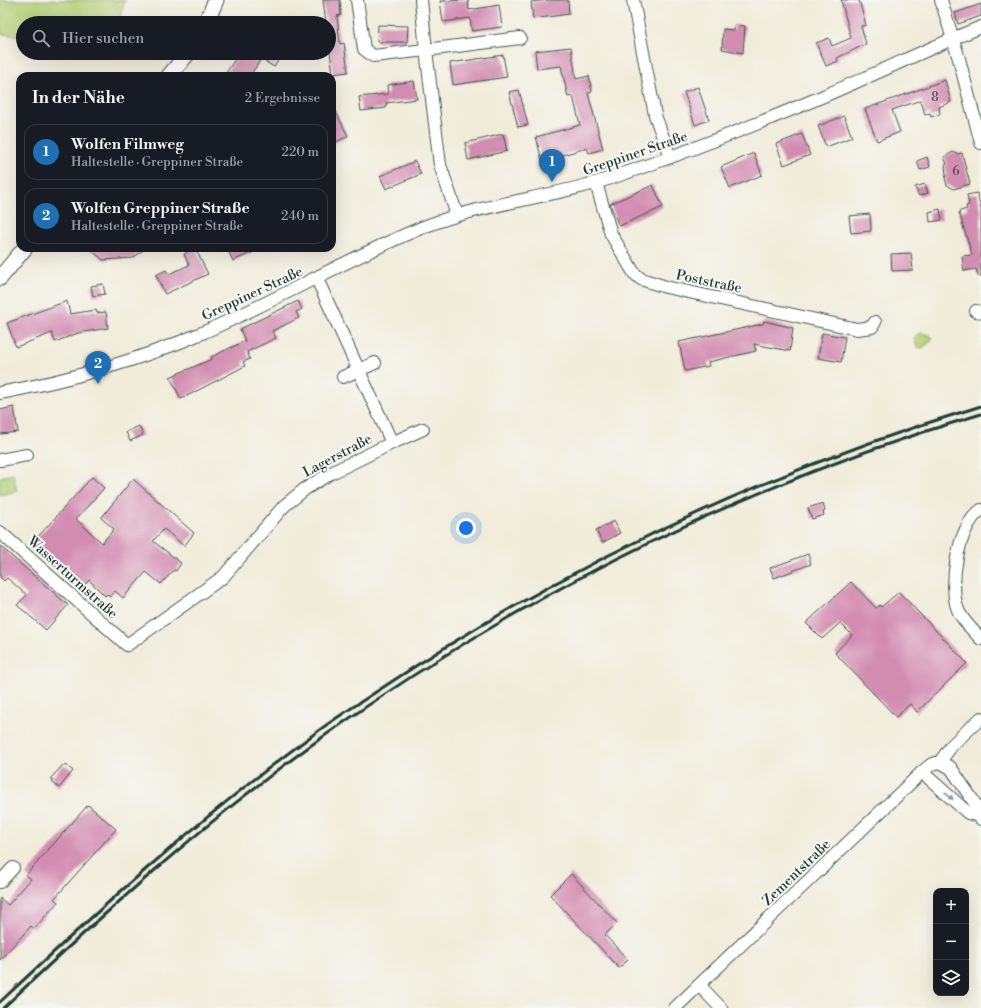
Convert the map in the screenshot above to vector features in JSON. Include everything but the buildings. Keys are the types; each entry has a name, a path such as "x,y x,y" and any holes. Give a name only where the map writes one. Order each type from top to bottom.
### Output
{"street":[{"path":"209,16 216,0"},
{"path":"357,0 364,49 373,56 520,38"},
{"path":"421,0 440,165 457,215"},
{"path":"633,0 655,115 670,157"},
{"path":"941,0 981,143"},
{"name":"Greppiner Straße","path":"0,393 80,376 132,360 202,333 317,279 396,239 457,215 596,183 713,142 827,95 981,27"},
{"path":"172,72 182,60"},
{"name":"Poststraße","path":"596,183 611,234 634,273 641,279 666,287 857,329 872,327 875,322"},
{"path":"0,278 22,252"},
{"name":"Lagerstraße","path":"127,645 223,577 284,506 305,489 329,474 392,443 360,370 317,279"},
{"path":"343,377 375,363"},
{"path":"392,443 423,429"},
{"path":"0,460 27,455"},
{"path":"981,510 971,520 964,533 953,588 961,617 981,639"},
{"name":"Wasserturmstraße","path":"0,532 127,645"},
{"path":"980,818 976,805 951,768 940,762 952,745 981,718"},
{"name":"Zementstraße","path":"675,1008 922,772 932,764 940,762"},
{"path":"922,772 968,813 980,818"},
{"path":"0,882 13,868"},
{"path":"699,985 721,1008"}],"green space":[{"path":"0,0 125,0 120,16 16,16 16,35 0,34"},
{"path":"919,333 930,335 933,339 923,348 917,347 914,339"},
{"path":"13,474 17,491 0,495 0,477"}],"railway":[{"path":"0,1002 151,865 269,768 328,724 452,643 597,561 671,525 747,491 824,460 981,406"},
{"path":"3,1008 117,903 235,803 317,741 394,688 472,639 553,593 636,550 720,510 805,475 892,442 981,414"}],"place":[{"name":"Wolfen Filmweg","path":"552,182"},
{"name":"Wolfen Greppiner Straße","path":"98,384"}]}
